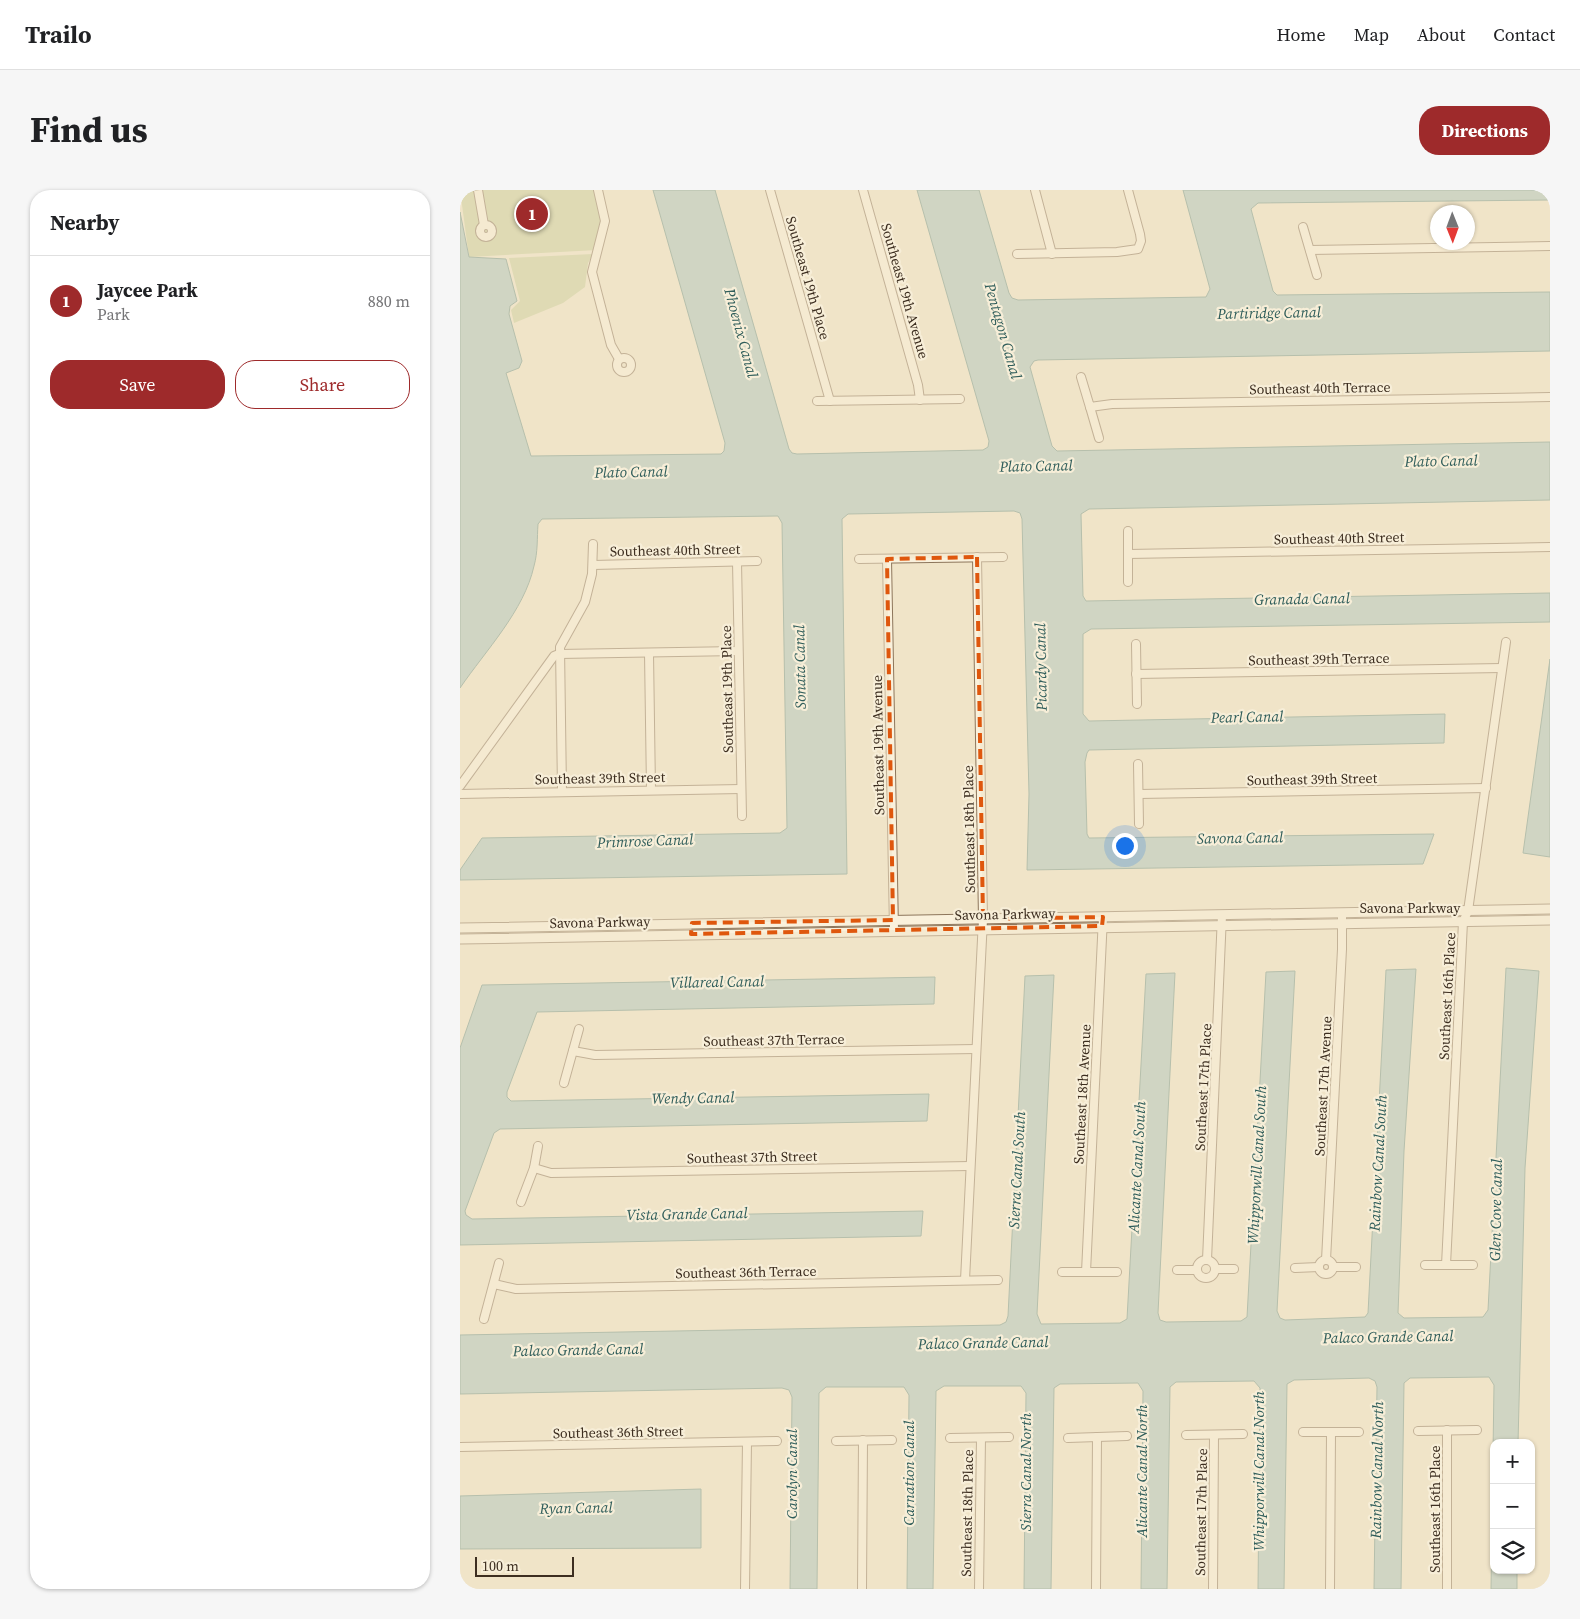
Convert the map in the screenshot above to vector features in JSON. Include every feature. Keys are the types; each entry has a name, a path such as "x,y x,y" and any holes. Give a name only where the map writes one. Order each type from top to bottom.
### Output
{"street":[{"path":"478,190 484,225"},
{"path":"598,190 604,226 592,272 611,345 620,359"},
{"name":"Southeast 19th Place","path":"770,190 830,401"},
{"name":"Southeast 19th Avenue","path":"863,190 918,385 920,400"},
{"path":"1035,190 1052,254"},
{"path":"1017,254 1117,252 1138,249 1142,242 1128,190"},
{"path":"1303,227 1316,275"},
{"path":"1310,250 1550,246"},
{"path":"1081,377 1099,438"},
{"name":"Southeast 40th Terrace","path":"1090,407 1112,404 1550,397"},
{"path":"817,401 960,400"},
{"path":"1128,531 1128,582"},
{"path":"562,792 559,654 562,642 585,602 593,564 593,544"},
{"name":"Southeast 40th Street","path":"1128,554 1550,547"},
{"name":"Southeast 18th Place","path":"965,1280 983,919 977,557"},
{"path":"859,559 1003,557"},
{"name":"Southeast 19th Avenue","path":"887,559 894,930"},
{"name":"Southeast 40th Street","path":"593,564 757,561"},
{"name":"Southeast 19th Place","path":"737,562 742,816"},
{"name":"Southeast 16th Place","path":"1446,1265 1463,922 1468,911 1506,642"},
{"path":"1136,644 1137,704"},
{"path":"460,786 549,660 559,654 738,651"},
{"path":"649,653 651,790"},
{"name":"Southeast 39th Terrace","path":"1136,674 1502,668"},
{"path":"1138,764 1139,824"},
{"name":"Southeast 39th Street","path":"1139,794 1486,788"},
{"name":"Southeast 39th Street","path":"460,794 741,789"},
{"name":"Savona Parkway","path":"460,928 983,919 1222,925 1468,911 1550,909"},
{"name":"Savona Parkway","path":"460,939 982,929 1222,915 1463,922 1550,920"},
{"name":"Southeast 17th Place","path":"1207,1260 1222,915"},
{"name":"Southeast 17th Avenue","path":"1326,1260 1342,918"},
{"name":"Southeast 18th Avenue","path":"1086,1272 1103,922"},
{"path":"692,923 692,934"},
{"path":"564,1083 579,1029"},
{"name":"Southeast 37th Terrace","path":"573,1051 595,1055 976,1049"},
{"path":"521,1202 534,1168 538,1146"},
{"name":"Southeast 37th Street","path":"534,1168 551,1173 970,1166"},
{"path":"1207,1260 1214,1264 1213,1274 1208,1277 1202,1277 1197,1270 1200,1263 1207,1260"},
{"path":"1319,1267 1322,1261 1326,1260 1332,1263 1333,1267"},
{"path":"484,1319 499,1263"},
{"path":"1425,1265 1473,1265"},
{"path":"1319,1267 1320,1271 1326,1274 1332,1271 1333,1267"},
{"path":"1295,1268 1319,1267"},
{"path":"1333,1267 1356,1267"},
{"path":"1215,1269 1234,1269"},
{"path":"1177,1270 1197,1270"},
{"path":"1062,1272 1117,1272"},
{"name":"Southeast 36th Terrace","path":"494,1284 516,1289 998,1280"},
{"name":"Southeast 16th Place","path":"1447,1589 1448,1430"},
{"name":"Southeast 16th Place","path":"1418,1431 1477,1430"},
{"path":"1303,1432 1359,1432"},
{"path":"1330,1589 1331,1433"},
{"name":"Southeast 17th Place","path":"1213,1589 1214,1434"},
{"name":"Southeast 17th Place","path":"1186,1435 1243,1434"},
{"path":"1068,1438 1127,1436"},
{"name":"Southeast 18th Place","path":"950,1438 1009,1437"},
{"path":"1096,1589 1097,1437"},
{"name":"Southeast 18th Place","path":"979,1589 981,1438"},
{"path":"836,1440 892,1440"},
{"path":"862,1589 864,1440"},
{"name":"Southeast 36th Street","path":"460,1447 777,1441"},
{"path":"745,1589 747,1442"}],"highlighted area":[{"path":"977,557 983,919 1103,917 1102,926 691,934 692,923 893,920 887,559"}],"green space":[{"path":"460,190 597,190 603,231 597,250 469,257"},
{"path":"593,254 588,263 585,287 563,303 514,323 511,310 520,301 509,258"}],"water":[{"path":"653,190 715,190 789,449 792,453 797,454 983,450 988,447 989,441 917,190 979,190 1009,293 1012,298 1018,300 1206,297 1210,289 1183,190 1550,190 1550,200 1258,203 1251,209 1273,291 1277,295 1550,292 1550,351 1038,360 1034,361 1030,367 1052,446 1057,451 1550,442 1550,500 1089,509 1081,514 1083,596 1086,601 1550,593 1550,622 1091,629 1083,634 1083,714 1089,721 1445,714 1444,743 1089,750 1085,762 1087,834 1089,838 1434,834 1423,864 1027,870 1029,794 1022,519 1020,513 1014,511 848,514 842,519 847,874 460,880 460,870 482,838 780,833 787,828 782,523 778,516 542,519 538,524 534,566 522,599 503,630 460,688 460,212 469,257 506,259 517,301 510,306 509,314 522,361 519,368 506,373 531,456 721,454 724,451 725,443"},
{"path":"1550,659 1550,857 1523,853"},
{"path":"1506,968 1539,971 1525,1168 1518,1439 1493,1439 1494,1385 1489,1377 1410,1378 1404,1383 1401,1589 1374,1589 1377,1387 1375,1381 1369,1378 1294,1380 1287,1384 1284,1589 1258,1589 1260,1388 1254,1381 1176,1382 1170,1387 1167,1589 1141,1589 1143,1391 1138,1383 1060,1384 1054,1388 1051,1589 1024,1589 1026,1393 1021,1386 944,1386 936,1391 933,1589 907,1589 909,1395 904,1387 826,1387 819,1393 817,1589 790,1589 792,1397 789,1390 782,1388 460,1394 460,1335 1000,1325 1006,1322 1008,1316 1025,976 1054,975 1037,1314 1041,1324 1120,1323 1127,1319 1146,974 1175,973 1158,1313 1160,1320 1166,1322 1241,1321 1247,1317 1266,972 1295,971 1277,1311 1280,1318 1285,1320 1365,1317 1368,1313 1386,970 1416,969 1404,1151 1398,1313 1404,1318 1483,1317 1488,1310"},
{"path":"935,977 934,1004 537,1012 507,1092 507,1097 511,1101 929,1094 927,1121 500,1129 494,1133 465,1211 466,1215 472,1219 923,1211 921,1236 460,1245 460,1048 482,985"},
{"name":"Ryan Canal","path":"701,1489 701,1548 460,1549 460,1496"},
{"path":"1491,1574 1517,1574 1517,1589 1491,1589"}],"place":[{"name":"Jaycee Park","path":"532,214"}],"water label":[{"name":"Partiridge Canal","path":"1269,313"},
{"name":"Pentagon Canal","path":"1003,331"},
{"name":"Phoenix Canal","path":"741,333"},
{"name":"Plato Canal","path":"1441,461"},
{"name":"Plato Canal","path":"1036,466"},
{"name":"Plato Canal","path":"631,472"},
{"name":"Granada Canal","path":"1302,599"},
{"name":"Sonata Canal","path":"800,667"},
{"name":"Picardy Canal","path":"1041,667"},
{"name":"Pearl Canal","path":"1247,717"},
{"name":"Savona Canal","path":"1240,838"},
{"name":"Primrose Canal","path":"645,841"},
{"name":"Villareal Canal","path":"717,982"},
{"name":"Wendy Canal","path":"693,1098"},
{"name":"Rainbow Canal South","path":"1378,1163"},
{"name":"Whipporwill Canal South","path":"1257,1165"},
{"name":"Alicante Canal South","path":"1137,1167"},
{"name":"Sierra Canal South","path":"1017,1170"},
{"name":"Glen Cove Canal","path":"1496,1210"},
{"name":"Vista Grande Canal","path":"687,1214"},
{"name":"Palaco Grande Canal","path":"1388,1337"},
{"name":"Palaco Grande Canal","path":"983,1343"},
{"name":"Palaco Grande Canal","path":"578,1350"},
{"name":"Rainbow Canal North","path":"1377,1470"},
{"name":"Alicante Canal North","path":"1142,1471"},
{"name":"Whipporwill Canal North","path":"1259,1471"},
{"name":"Sierra Canal North","path":"1026,1472"},
{"name":"Carnation Canal","path":"909,1473"},
{"name":"Carolyn Canal","path":"792,1474"}]}
